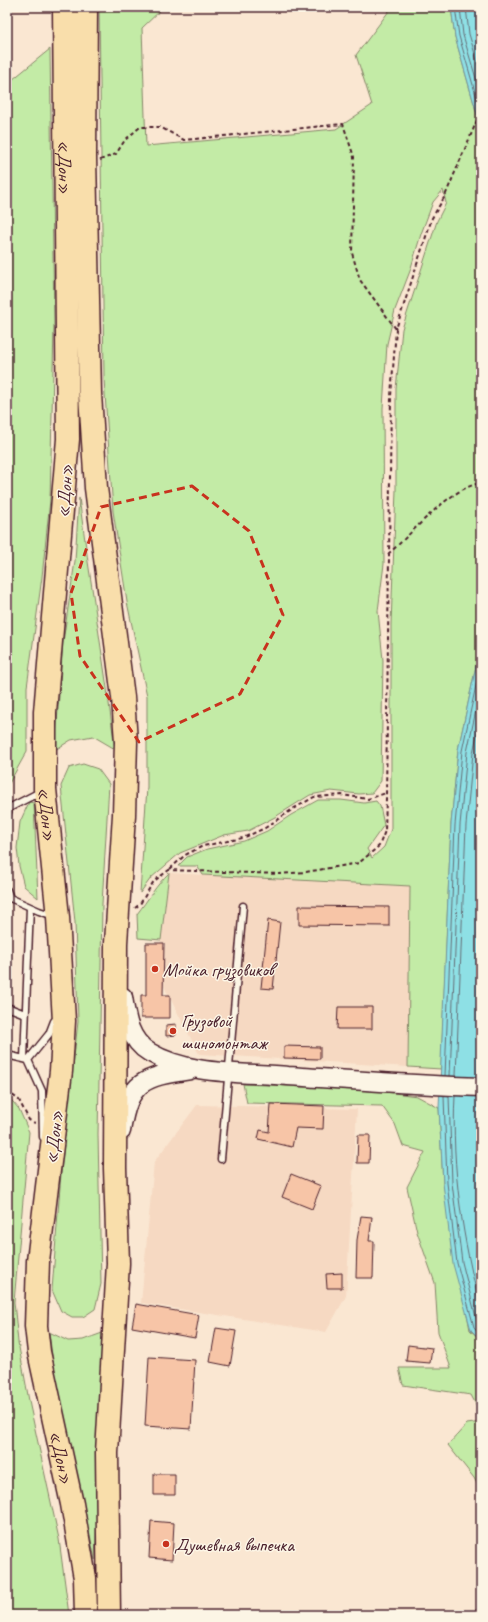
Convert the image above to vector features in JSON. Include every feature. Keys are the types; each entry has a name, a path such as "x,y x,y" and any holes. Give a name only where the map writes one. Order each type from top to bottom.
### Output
{"highway":[{"name":"«Дон»","path":"64,7 68,439 45,712 45,789 58,917 64,1021 61,1071 38,1268 36,1326 39,1352 72,1504 85,1578 86,1615"},
{"name":"«Дон»","path":"86,7 86,157 90,394 96,488 124,697 126,742 124,815 116,933 115,1168 118,1263 107,1453 109,1615"}],"main road":[{"path":"116,933 126,1019 132,1035 149,1052 177,1064 197,1069 399,1084 481,1088"},
{"path":"115,1168 122,1122 128,1099 134,1090 153,1077 197,1069"}],"lane":[{"path":"7,816 9,808 45,789"},
{"path":"7,890 10,898 58,917"},
{"path":"221,1158 243,906"},
{"path":"30,907 26,1014 26,1060 38,1080 42,1091 43,1146"},
{"path":"26,1060 50,1034 54,1025 60,952"},
{"path":"7,1007 26,1014"},
{"path":"7,1055 26,1060"},
{"path":"44,1154 45,1199"}],"path":[{"path":"169,870 280,874 306,872 359,863 379,846 385,831 391,396 396,329 432,218 445,196 481,111"},
{"path":"86,157 102,160 116,154 125,140 140,127 160,127 184,140 343,124 354,157 352,253 360,280 396,329"},
{"path":"388,554 406,540 441,504 473,484 481,483"},
{"path":"116,933 140,904 154,881 169,870 185,855 203,846 243,838 265,828 314,797 342,795 368,799 386,793"},
{"path":"7,1091 19,1100 29,1120 43,1126"}],"highlighted area":[{"path":"192,486 249,531 283,615 240,694 139,742 80,656 71,593 101,507"}],"shaded area":[{"path":"169,873 410,886 408,1067 199,1054 157,973"},
{"path":"197,1105 357,1109 346,1296 326,1332 141,1303 154,1162"}],"green space":[{"path":"99,7 164,7 142,28 146,146 336,129 372,105 356,55 392,7 451,7 455,37 481,128 481,643 458,750 451,824 441,1069 408,1067 410,886 203,875 197,866 178,866 187,857 207,849 244,841 267,831 291,815 318,800 341,800 364,803 376,801 380,806 384,825 367,849 372,858 384,847 391,829 391,624 396,490 396,389 402,329 437,221 446,203 443,190 433,202 421,234 410,271 395,310 387,344 383,408 384,564 378,611 383,660 381,781 372,793 359,794 331,791 310,795 275,817 248,831 224,835 180,853 151,878 140,893 147,787 147,696 127,602 113,511 104,379"},
{"path":"50,49 54,327 50,500 42,577 27,687 27,751 7,787 7,84"},
{"path":"79,498 115,749 93,736 71,740 55,750 63,642 75,561"},
{"path":"83,764 98,769 109,784 102,904 98,1134 101,1284 95,1309 83,1317 72,1317 61,1311 52,1290 62,1161 78,1022 75,922 61,786 69,768"},
{"path":"29,802 34,803 38,898 24,886 19,866 17,848 20,822"},
{"path":"169,873 161,940 138,938 137,914"},
{"path":"243,1084 363,1089 417,1096 439,1108 443,1183 470,1330 481,1340 481,1414 471,1395 403,1385 399,1368 451,1368 438,1332 435,1283 417,1232 407,1187 425,1152 403,1146 395,1124 382,1106 247,1103"},
{"path":"7,1095 19,1109 29,1132 14,1302 18,1342 30,1406 59,1539 69,1615 7,1615"},
{"path":"49,1332 68,1341 83,1340 105,1332 95,1560 63,1418"},
{"path":"481,1422 481,1491 474,1478 448,1445 467,1424"}],"water":[{"path":"451,7 481,7 481,128 455,37"},
{"path":"481,643 481,1340 471,1330 453,1264 443,1183 439,1108 451,824 458,750"}],"building":[{"path":"299,906 389,907 389,926 299,925"},
{"path":"268,920 280,922 273,989 261,988"},
{"name":"Мойка грузовиков","path":"146,943 164,943 163,995 170,995 170,1018 141,1018 141,995 146,995"},
{"path":"338,1007 372,1007 372,1029 337,1029"},
{"path":"176,1024 176,1035 166,1036 166,1025"},
{"path":"284,1046 320,1047 320,1059 284,1058"},
{"path":"271,1104 324,1106 323,1129 296,1128 292,1147 258,1139 260,1130 269,1132"},
{"path":"358,1135 370,1135 369,1163 357,1163"},
{"path":"291,1174 321,1186 312,1209 282,1197"},
{"path":"361,1216 372,1217 369,1241 374,1241 373,1278 356,1278 357,1240"},
{"path":"342,1273 342,1288 327,1288 326,1274"},
{"path":"136,1304 199,1315 195,1338 132,1327"},
{"path":"216,1328 236,1331 230,1366 210,1362"},
{"path":"408,1345 432,1348 430,1363 406,1361"},
{"path":"149,1357 195,1360 191,1429 145,1426"},
{"path":"154,1474 175,1474 175,1495 154,1495"},
{"path":"151,1521 174,1523 172,1560 149,1558"}],"place":[{"name":"Мойка грузовиков","path":"155,969"},
{"name":"Грузовой шиномонтаж","path":"173,1031"},
{"name":"Душевная выпечка","path":"166,1544"}]}
